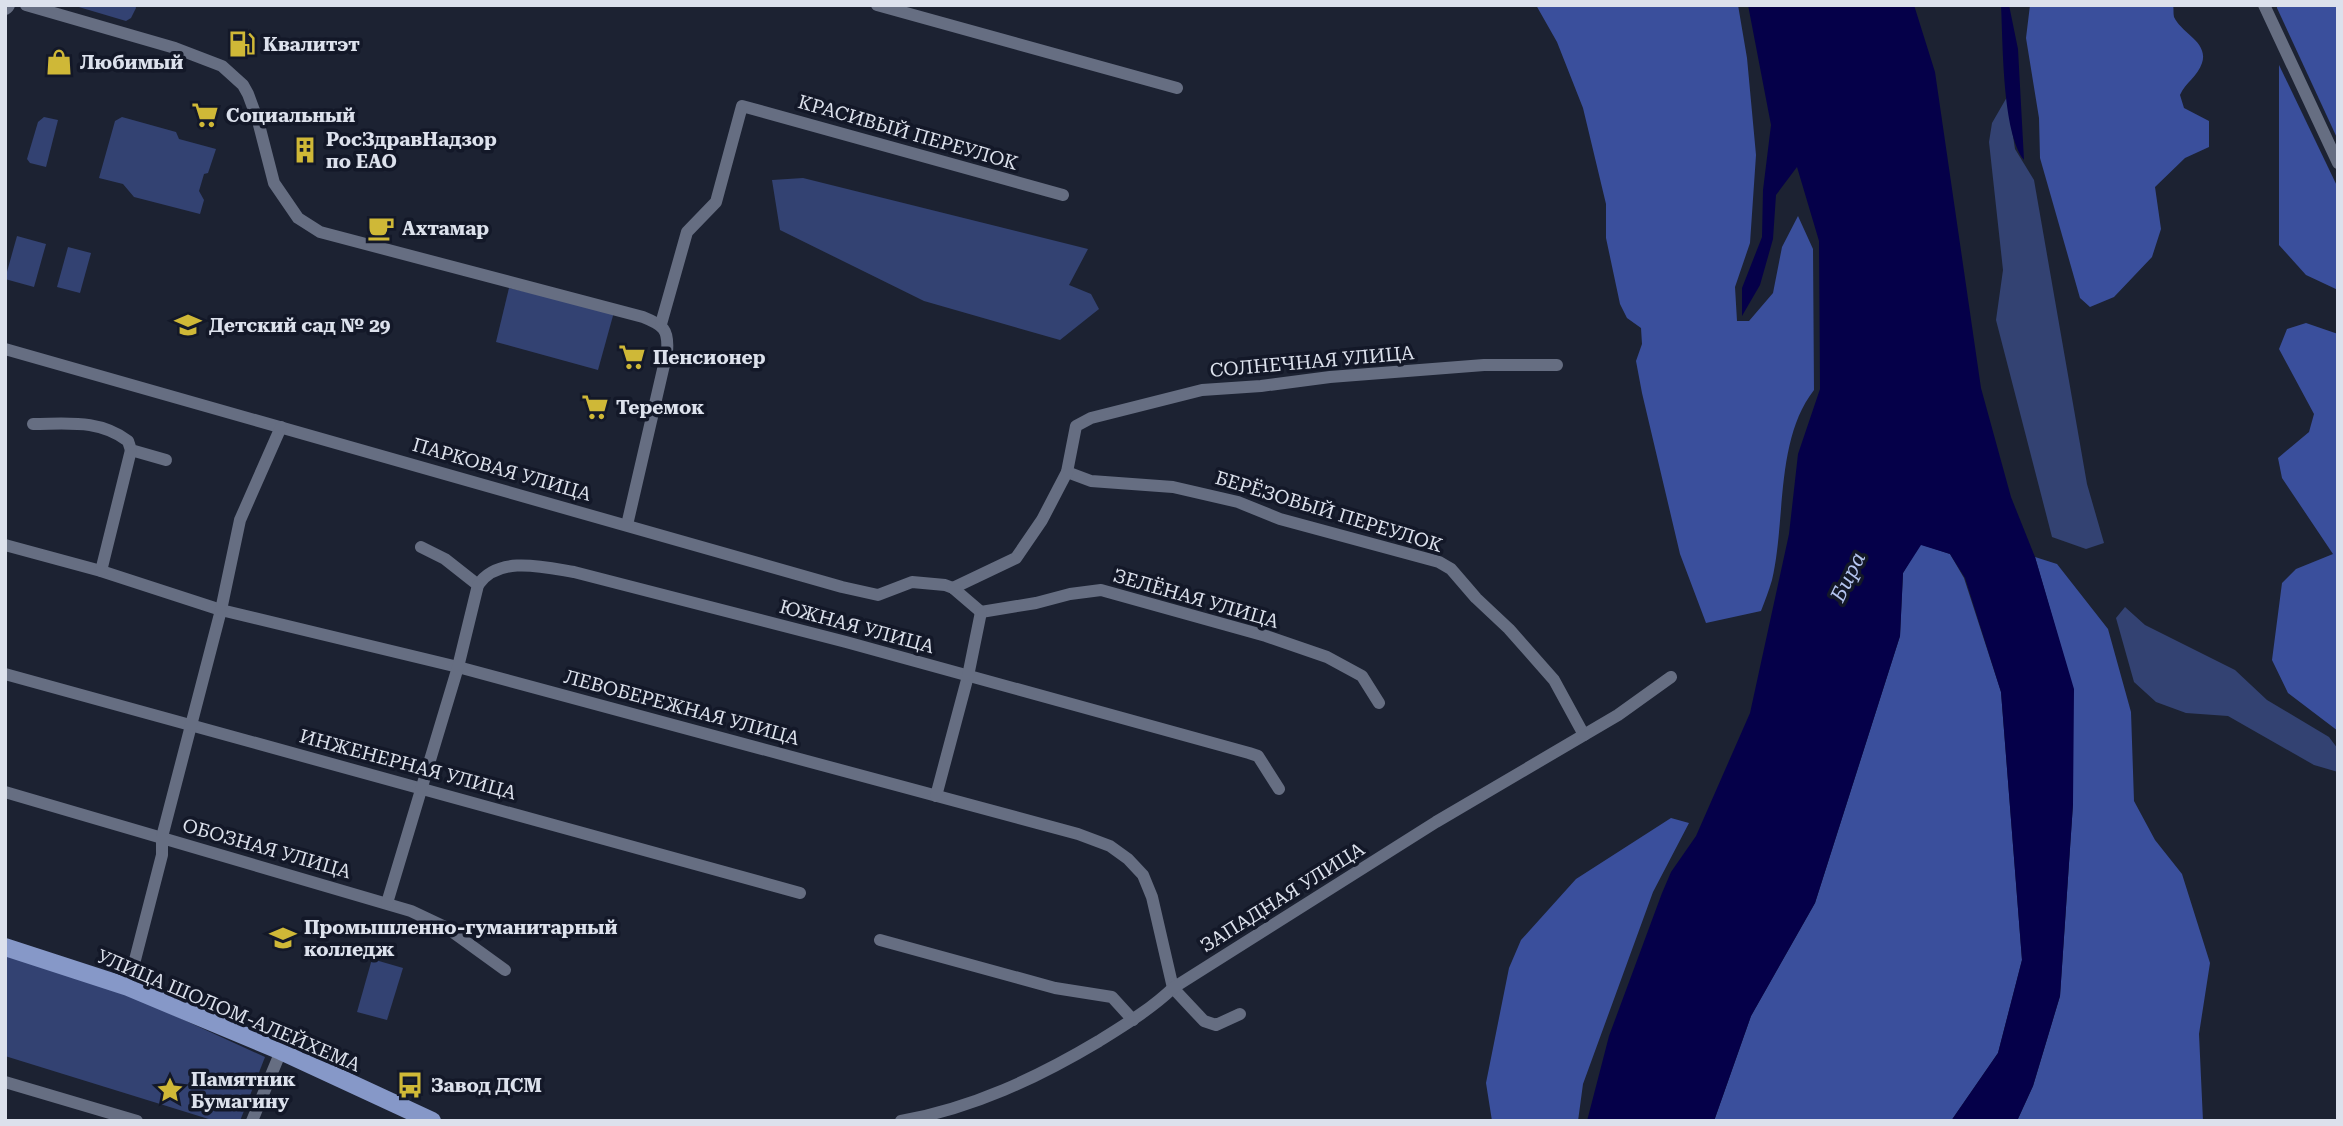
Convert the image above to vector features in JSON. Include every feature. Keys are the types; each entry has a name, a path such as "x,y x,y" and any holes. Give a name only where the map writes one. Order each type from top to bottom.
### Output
{"main road":[{"name":"УЛИЦА ШОЛОМ-АЛЕЙХЕМА","path":"5,947 128,986 281,1051 432,1121"}],"street":[{"path":"6,7 16,5"},
{"path":"26,5 175,48 222,66 243,85 248,94 274,183 298,218 320,232 661,324 668,338 667,352 627,525"},
{"path":"877,5 1177,88"},
{"path":"2264,5 2338,163"},
{"name":"КРАСИВЫЙ ПЕРЕУЛОК","path":"661,324 687,232 716,202 742,106 1063,195"},
{"name":"ПАРКОВАЯ УЛИЦА","path":"5,349 842,587 878,595 912,582 953,588"},
{"name":"СОЛНЕЧНАЯ УЛИЦА","path":"1067,472 1076,426 1091,418 1202,390 1471,366 1557,365"},
{"path":"33,424 69,422 110,431 128,441 131,450 101,571"},
{"path":"128,986 162,855 162,837 221,611 240,520 281,427"},
{"path":"131,450 166,460"},
{"path":"936,796 968,676 981,612 953,588 1016,558 1042,520 1067,472"},
{"name":"БЕРЁЗОВЫЙ ПЕРЕУЛОК","path":"1067,472 1091,481 1173,487 1238,502 1280,519 1439,562 1451,569 1554,680 1584,735"},
{"name":"ЛЕВОБЕРЕЖНАЯ УЛИЦА","path":"5,545 101,571 221,611 458,667 1078,834 1110,846 1128,859 1143,875 1152,897 1173,988"},
{"path":"387,903 458,667 478,585 434,552 421,547"},
{"name":"ЮЖНАЯ УЛИЦА","path":"478,585 485,574 495,569 540,566 575,572 733,612 1250,752 1258,756 1279,789"},
{"name":"ЗЕЛЁНАЯ УЛИЦА","path":"981,612 1101,590 1266,636 1327,657 1362,676 1379,704"},
{"name":"ИНЖЕНЕРНАЯ УЛИЦА","path":"5,674 800,893"},
{"name":"ЗАПАДНАЯ УЛИЦА","path":"901,1121 960,1107 1024,1082 1060,1064 1151,1009 1173,988 1436,822 1618,715 1671,677"},
{"name":"ОБОЗНАЯ УЛИЦА","path":"5,792 411,911 447,928 505,970"},
{"path":"880,940 1055,988 1112,997 1133,1020"},
{"path":"1173,988 1204,1021 1216,1025 1240,1014"},
{"path":"252,1121 281,1051"},
{"path":"5,1082 137,1121"}],"shaded area":[{"path":"72,5 135,5 136,8 131,18 126,21"},
{"path":"1536,5 1738,5 1747,58 1756,155 1750,243 1735,287 1737,321 1749,321 1773,293 1782,247 1798,216 1813,249 1814,390 1793,432 1787,457 1776,557 1772,580 1761,611 1706,623 1680,554 1636,361 1642,344 1641,328 1627,318 1620,304 1606,238 1606,204 1583,108 1557,42"},
{"path":"2030,5 2173,5 2174,17 2202,49 2200,68 2180,95 2184,108 2209,121 2209,147 2185,158 2155,187 2161,229 2152,257 2114,297 2090,307 2080,298 2040,158 2039,118 2026,38"},
{"path":"2277,5 2338,5 2338,140 2277,8"},
{"path":"2279,65 2338,188 2338,290 2306,275 2279,245"},
{"path":"2007,97 2015,149 2034,180 2087,484 2104,543 2086,549 2052,537 1996,320 2003,270 1989,142 1992,123"},
{"path":"44,117 58,120 46,167 30,163 27,159 38,122"},
{"path":"122,117 176,132 179,139 216,149 199,191 204,200 200,214 134,197 123,184 99,178 115,121"},
{"path":"803,178 1088,249 1069,285 1091,294 1099,309 1060,340 924,301 780,230 772,180"},
{"path":"17,236 46,244 34,287 5,279"},
{"path":"68,247 91,253 80,293 57,287"},
{"path":"509,288 614,312 598,370 496,342"},
{"path":"2306,323 2338,334 2338,731 2288,693 2272,660 2282,583 2296,569 2333,554 2282,478 2278,458 2309,432 2314,414 2279,349 2287,329"},
{"path":"1920,544 1950,554 1964,578 2001,692 2022,960 1998,1053 1951,1121 1714,1121 1751,1016 1815,903 1900,636 1903,573"},
{"path":"2035,557 2057,564 2108,629 2131,712 2134,801 2155,840 2182,874 2210,963 2199,1034 2203,1121 2017,1121 2033,1086 2060,996 2073,804 2073,689"},
{"path":"2125,607 2145,625 2235,670 2267,700 2329,737 2338,749 2338,772 2314,765 2228,716 2186,713 2156,702 2134,682 2116,618"},
{"path":"1671,818 1689,823 1653,892 1583,1084 1578,1121 1492,1121 1486,1083 1509,968 1521,940 1576,879"},
{"path":"5,954 125,993 265,1057 240,1121 215,1121 5,1056"},
{"path":"372,959 403,968 387,1020 357,1012"}],"water":[{"name":"Бира","path":"1748,5 1914,5 1935,72 1981,388 2011,497 2035,557 2074,689 2073,804 2060,996 2033,1086 2017,1121 1951,1121 1998,1053 2022,960 2001,692 1965,578 1950,554 1921,545 1903,573 1900,636 1815,903 1751,1016 1714,1121 1587,1121 1609,1036 1662,893 1671,872 1696,836 1750,713 1789,534 1798,454 1820,389 1819,241 1797,167 1776,195 1773,239 1760,285 1742,316 1742,288 1762,237 1763,190 1771,125"},
{"path":"2001,5 2009,5 2018,49 2024,160 2011,130 2003,63"}],"place":[{"name":"Квалитэт","path":"242,44"},
{"name":"Любимый","path":"59,62"},
{"name":"Социальный","path":"205,115"},
{"name":"РосЗдравНадзор по ЕАО","path":"305,150"},
{"name":"Ахтамар","path":"381,228"},
{"name":"Детский сад № 29","path":"188,325"},
{"name":"Пенсионер","path":"632,357"},
{"name":"Теремок","path":"595,407"},
{"name":"Промышленно-гуманитарный колледж","path":"283,938"},
{"name":"Завод ДСМ","path":"410,1085"},
{"name":"Памятник Бумагину","path":"170,1090"}]}
